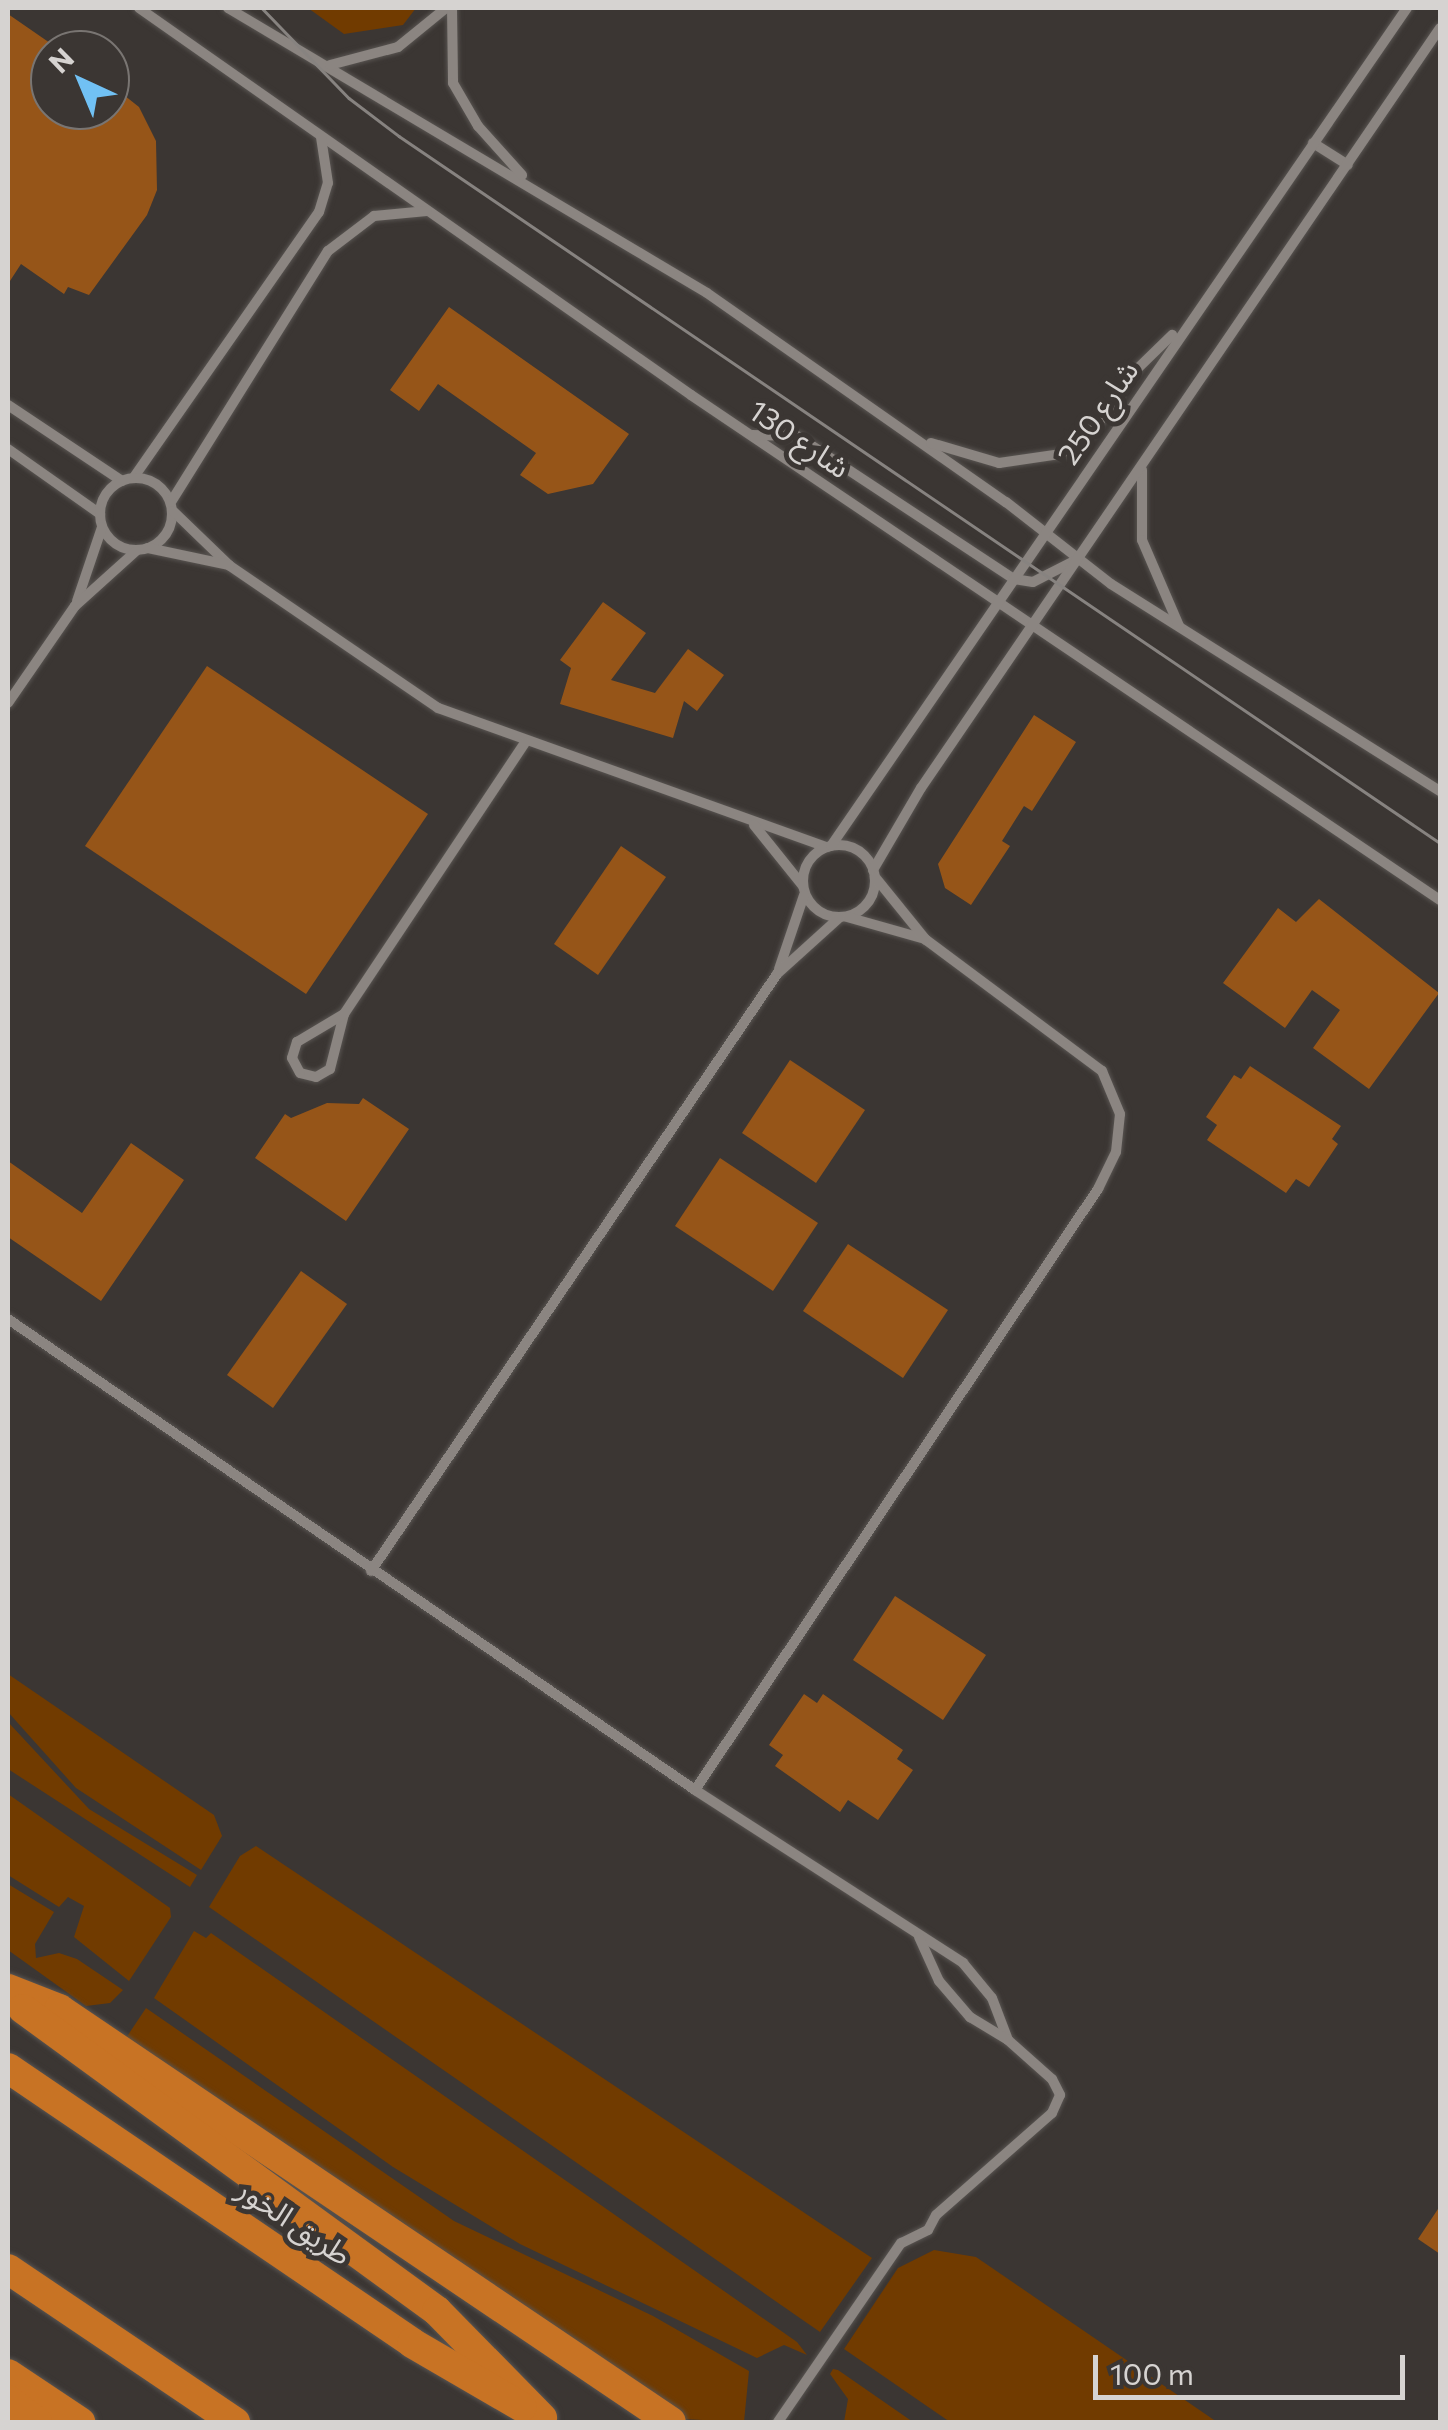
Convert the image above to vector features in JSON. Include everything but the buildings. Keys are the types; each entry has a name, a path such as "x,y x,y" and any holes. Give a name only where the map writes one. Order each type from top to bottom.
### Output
{"highway":[{"path":"8,1988 60,2009 670,2422"},
{"path":"8,1997 437,2311 546,2420"},
{"name":"طريق الخور","path":"8,2068 412,2343 546,2420"},
{"path":"8,2269 235,2422"},
{"path":"8,2374 80,2422"},
{"path":"8,2400 38,2422"}],"street":[{"name":"شارع 130","path":"138,8 751,436 1440,900"},
{"path":"228,8 529,182 707,294 918,438 1078,559 1440,791"},
{"path":"327,65 398,47 449,8"},
{"path":"449,8 453,84 478,126 529,182"},
{"name":"شارع 250","path":"829,846 1190,317 1407,8"},
{"path":"371,1570 777,974 843,917 866,905 874,873 1034,626 1440,28"},
{"path":"230,566 113,542 102,526 100,514 106,494 134,477 319,212 328,183 320,136"},
{"path":"1313,143 1348,164"},
{"path":"75,606 168,532 172,506 328,251 374,216 428,211"},
{"path":"918,438 999,463 1062,454 1091,433 1136,371 1190,317"},
{"path":"8,405 122,481"},
{"path":"751,436 797,436 1014,579 1047,578 1078,559"},
{"path":"8,449 100,514"},
{"path":"1142,468 1142,540 1179,627"},
{"path":"134,477 160,486 172,506 230,566 425,700 525,743 753,825 860,852 926,940 1102,1071 1120,1114 1116,1152 695,1790"},
{"path":"8,704 75,606 102,526"},
{"path":"344,1014 294,1046 293,1062 304,1075 320,1076 333,1066 344,1014 525,743"},
{"path":"753,825 818,911 926,940"},
{"path":"777,974 804,890 807,864 829,846"},
{"path":"8,1319 695,1790 963,1963 992,1998 1008,2040"},
{"path":"778,2422 901,2244 928,2230 936,2215 1058,2105 1052,2079 1008,2040 986,2030 949,1993 919,1936"}],"shaded area":[{"path":"308,8 416,8 403,25 344,34"},
{"path":"8,1674 214,1815 222,1836 201,1870 76,1788 8,1712"},
{"path":"8,1722 89,1809 197,1875 190,1887 8,1769"},
{"path":"8,1794 170,1908 171,1917 129,1981 74,1937 84,1906 68,1897 59,1907 8,1875"},
{"path":"256,1846 872,2258 820,2332 209,1907 240,1856"},
{"path":"8,1884 54,1912 35,1944 36,1958 59,1953 77,1959 123,1990 110,2003 86,2006 8,1950"},
{"path":"194,1931 206,1938 211,1933 797,2342 807,2355 784,2345 757,2358 520,2244 393,2167 154,1998"},
{"path":"146,2008 454,2221 653,2316 749,2371 744,2422 682,2419 126,2038"},
{"path":"934,2250 976,2257 1217,2422 950,2422 844,2349 898,2268"},
{"path":"833,2369 913,2422 844,2422 848,2399 830,2374"}],"tram line":[{"path":"262,8 349,98 399,136 1440,843"}]}
